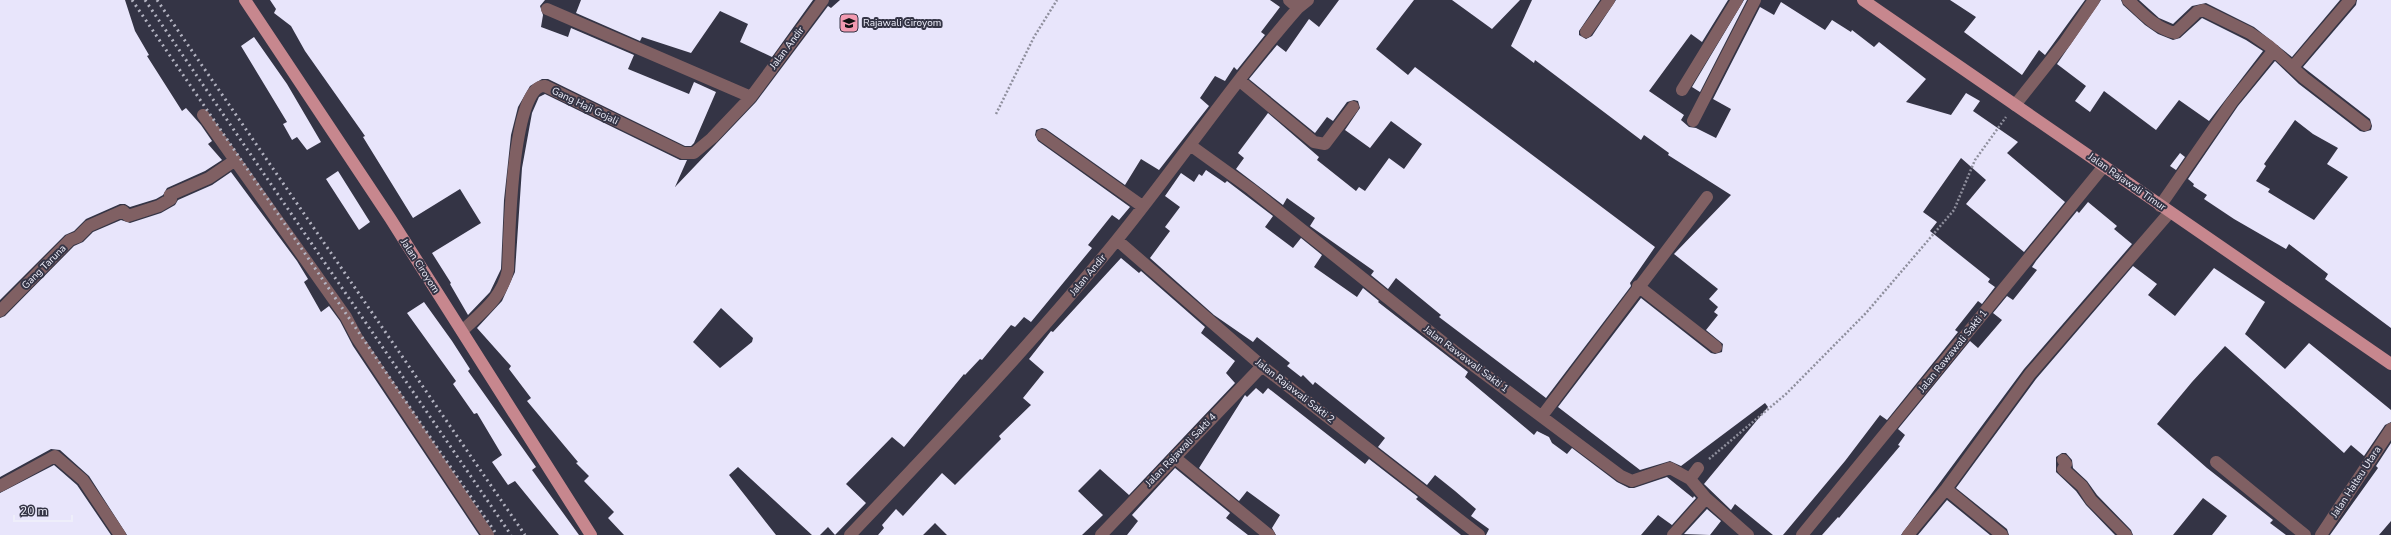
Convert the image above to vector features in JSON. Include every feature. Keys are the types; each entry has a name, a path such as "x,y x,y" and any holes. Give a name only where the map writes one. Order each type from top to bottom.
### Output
{"main road":[{"name":"Jalan Ciroyom","path":"245,0 462,331 591,535"},
{"name":"Jalan Rajawali Timur","path":"1863,0 2391,364"}],"street":[{"name":"Jalan Andir","path":"751,97 823,0"},
{"path":"1289,0 1298,8"},
{"name":"Jalan Andir","path":"850,535 1010,366 1117,240 1190,144 1298,8 1308,0"},
{"path":"1586,32 1609,0"},
{"path":"1682,90 1737,0"},
{"path":"1693,121 1755,0"},
{"path":"2015,105 2065,42 2094,0"},
{"path":"2128,0 2157,26 2170,32 2175,33 2197,12 2203,10 2250,33 2274,50 2365,125"},
{"path":"2293,67 2350,0"},
{"path":"547,9 751,97"},
{"path":"1908,535 1946,489 2030,374 2165,209 2232,102 2274,50"},
{"path":"1240,81 1314,142 1321,145 1325,144 1353,107"},
{"name":"Gang Haji Gojali","path":"462,331 496,300 505,284 508,270 512,170 525,114 533,92 538,87 545,86 682,153 694,153 712,138 751,97"},
{"path":"203,115 346,318 356,338 488,535"},
{"path":"1042,135 1142,206"},
{"name":"Jalan Rawawali Sakti 1","path":"1190,144 1251,189 1454,351 1628,480 1632,481 1670,468 1690,479 1706,498 1748,535"},
{"name":"Gang Taruna","path":"0,311 70,240 78,237 90,226 123,211 128,216 159,206 171,199 170,195 209,178 234,161"},
{"name":"Jalan Rawawali Sakti 1","path":"1802,535 2104,166"},
{"path":"1542,416 1638,286 1707,197"},
{"name":"Jalan Rajawali Sakti 2","path":"1117,240 1262,366 1479,535"},
{"path":"1638,286 1716,347"},
{"name":"Jalan Rajawali Sakti 4","path":"1101,535 1262,366"},
{"name":"Jalan Halteu Utara","path":"2321,535 2391,429"},
{"path":"0,486 55,456 83,480 120,535"},
{"path":"1174,457 1270,535"},
{"path":"2063,460 2065,463 2063,469 2082,486 2091,500 2126,535"},
{"path":"2216,462 2305,535"},
{"path":"1690,479 1698,468"},
{"path":"1946,489 2002,535"},
{"path":"1673,535 1706,498"}],"path":[{"path":"996,114 1034,37 1057,0"},
{"path":"1698,468 1786,394 1866,313 1954,210 1975,160 2015,105"}],"building":[{"path":"0,0 125,0 135,31 149,55 147,56 182,111 186,108 201,125 212,141 208,144 222,160 205,171 167,188 163,195 156,199 130,207 125,204 120,204 86,219 74,231 65,235 0,300"},
{"path":"270,0 545,0 540,6 543,15 541,27 568,37 571,28 634,55 628,69 689,94 694,82 716,92 694,143 691,146 685,146 548,79 542,79 530,86 518,107 511,135 504,200 501,269 490,292 468,315 450,284 451,283 432,253 481,223 460,189 413,218 363,137 365,136 305,51 291,26 274,13 276,9"},
{"path":"581,0 813,0 772,57 740,42 748,24 720,11 691,53 642,37 640,41 576,13"},
{"path":"840,0 1270,0 1280,7 1261,32 1265,35 1237,70 1234,67 1225,81 1215,76 1200,98 1209,106 1159,170 1141,159 1125,185 1046,129 1042,128 1036,130 1035,135 1038,141 1130,207 1119,220 1112,215 1088,245 1092,248 1031,322 1024,317 1015,327 1011,325 982,360 980,359 965,375 964,374 904,447 892,437 846,484 866,503 835,535 828,527 820,535 812,535 738,467 729,475 776,535 624,535 608,518 614,512 584,481 589,476 576,463 578,462 527,401 531,398 509,369 511,366 477,328 502,301 515,272 522,168 532,113 539,97 545,94 680,160 687,160 675,187 756,102 828,6 831,8","holes":["721,308 753,338 752,342 720,368 693,342"]},
{"path":"1339,0 1414,0 1376,49 1408,75 1415,67 1655,247 1630,283 1631,286 1546,398 1439,317 1441,315 1396,278 1388,289 1371,275 1374,271 1310,226 1315,218 1287,198 1283,205 1236,169 1244,158 1238,153 1268,113 1319,157 1317,160 1356,191 1359,187 1365,191 1389,158 1404,169 1422,144 1391,121 1370,148 1345,130 1360,108 1358,101 1354,100 1347,102 1333,121 1327,117 1315,133 1249,79 1277,45 1286,52 1309,19 1319,27"},
{"path":"1452,0 1520,0 1492,29"},
{"path":"1532,0 1600,0 1579,31 1579,35 1586,39 1592,36 1616,0 1728,0 1702,42 1691,34 1649,91 1684,115 1681,120 1689,127 1696,128 1716,138 1731,109 1713,99 1760,7 1774,15 1781,2 1825,30 1832,20 1851,32 1852,30 1874,47 1879,42 1926,79 1906,102 1951,115 1966,93 1980,101 1973,111 2018,142 2007,153 2065,202 2024,252 1966,204 1986,180 1961,158 1923,212 1937,222 1930,231 1990,279 1988,282 1995,287 1982,304 1978,301 1955,330 1958,332 1887,420 1880,415 1845,461 1783,535 1773,535 1735,504 1731,510 1704,484 1768,407 1765,403 1681,466 1670,461 1640,470 1558,407 1641,298 1711,353 1715,354 1722,352 1723,344 1706,330 1718,315 1714,312 1718,307 1709,299 1718,289 1674,254 1731,195 1668,155 1669,153 1644,135 1641,140 1535,60 1534,63 1511,46"},
{"path":"1744,0 1747,0 1700,92 1692,87"},
{"path":"1950,0 2085,0 2045,55 2039,50 2022,75 1964,32 1976,17"},
{"path":"2101,0 2121,0 2123,5 2145,25 2158,34 2173,40 2180,38 2202,18 2246,40 2263,51 2209,121 2179,100 2156,130 2104,91 2090,112 2075,101 2086,86 2057,64"},
{"path":"2139,0 2340,0 2292,57 2254,27 2206,3 2192,6 2173,24 2159,18"},
{"path":"2357,0 2391,0 2391,328 2325,279 2328,274 2289,244 2286,249 2234,219 2204,199 2207,195 2193,186 2194,184 2188,179 2238,106 2275,61 2299,84 2360,131 2364,132 2371,130 2372,126 2370,119 2303,67 2356,5","holes":["2295,120 2313,134 2338,148 2327,164 2348,177 2314,220 2268,192 2270,189 2256,181 2266,166 2264,164"]},
{"path":"254,37 287,84 321,142 307,150 297,137 292,140 283,124 287,122 241,46"},
{"path":"2180,153 2185,157 2176,170 2170,166"},
{"path":"1206,170 1225,183 1227,181 1273,216 1265,227 1293,248 1301,238 1322,255 1314,267 1357,297 1363,288 1379,301 1378,302 1468,372 1465,377 1534,435 1537,431 1549,437 1552,443 1567,454 1572,448 1617,482 1629,488 1634,488 1667,477 1693,498 1694,496 1696,498 1672,525 1658,515 1641,535 1486,535 1489,529 1471,516 1476,509 1455,491 1435,475 1427,485 1378,447 1385,438 1315,382 1313,385 1303,375 1301,377 1287,366 1290,363 1257,337 1253,342 1214,315 1150,258 1170,231 1165,227 1180,207 1165,196 1181,173 1194,182 1199,174 1202,176"},
{"path":"338,171 370,222 359,230 326,179"},
{"path":"231,172 297,261 308,279 304,282 321,312 329,306 340,321 353,346 479,535 127,535 89,476 60,450 51,449 0,477 0,318 5,316 74,246 83,242 93,232 121,220 130,223 161,213 175,205 178,200 212,185"},
{"path":"2088,202 2117,226 2114,229 2132,244 2024,369 1901,535 1822,535 1838,517 1839,518 1900,446 1898,445 1905,435 1898,429 1970,341 1978,348 2002,320 1993,313 2007,296 2013,300 2037,270 2032,267 2036,261 2077,211 2079,213"},
{"path":"1121,258 1139,273 1141,271 1205,327 1201,333 1235,361 1226,373 1235,383 1129,495 1100,469 1078,491 1103,515 1082,535 947,535 935,523 923,535 878,535 884,528 882,525 896,509 903,516 942,473 955,485 1001,439 999,436 1031,405 1023,398 1044,372 1029,359 1051,331 1053,332"},
{"path":"2133,266 2157,284 2148,295 2175,316 2214,268 2265,302 2245,334 2285,369 2309,343 2391,410 2391,422 2385,425 2364,456 2351,445 2344,453 2225,346 2192,382 2157,424 2207,468 2273,520 2270,523 2286,535 2212,535 2227,516 2203,498 2173,535 2133,535 2131,530 2097,495 2087,481 2073,468 2072,460 2066,453 2062,453 2056,457 2056,472 2076,491 2086,505 2115,535 2009,535 2007,529 1956,488 2036,379"},
{"path":"424,302 470,369 468,371 536,467 532,470 579,535 559,535 515,481 508,485 492,462 502,455 477,413 474,414 453,384 456,381 407,313"},
{"path":"1256,388 1263,394 1268,388 1365,464 1369,459 1418,497 1416,499 1461,535 1276,535 1272,528 1280,515 1247,491 1239,501 1199,468 1245,395 1247,397"},
{"path":"2391,443 2391,521 2379,535 2330,535 2378,468 2376,466"},
{"path":"54,465 77,485 111,535 0,535 0,493"},
{"path":"1175,468 1230,513 1226,518 1248,535 1127,535 1138,521 1132,515"},
{"path":"1947,500 1990,535 1918,535"},
{"path":"1707,509 1721,521 1710,535 1684,534"}],"railway":[{"path":"132,0 497,535"},
{"path":"145,0 511,535"},
{"path":"157,0 525,535"}],"place":[{"name":"Rajawali Ciroyom","path":"849,23"}]}
